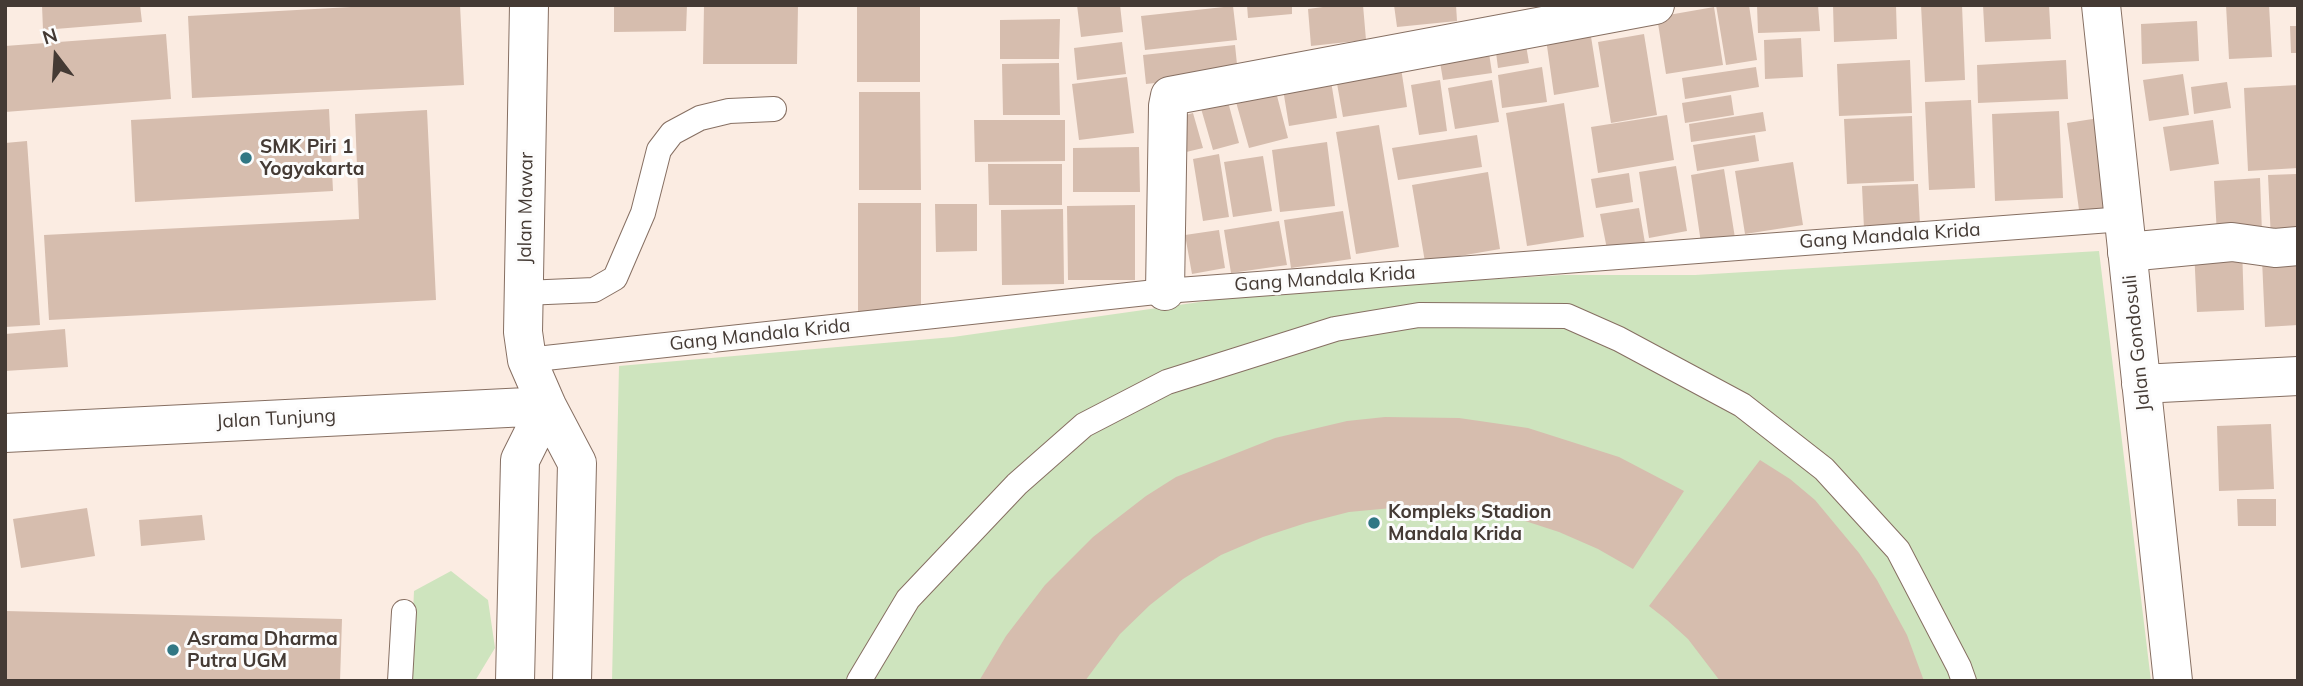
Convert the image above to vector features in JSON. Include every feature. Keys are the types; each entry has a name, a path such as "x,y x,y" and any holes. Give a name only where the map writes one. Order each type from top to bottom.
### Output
{"street":[{"name":"Jalan Mawar","path":"529,5 523,332 527,360 577,463 572,681"},
{"path":"1165,291 1170,96 1655,5"},
{"name":"Jalan Gondosuli","path":"2101,5 2173,681"},
{"path":"2125,235 2232,242 2275,248 2298,246"},
{"path":"2141,384 2298,376"},
{"path":"515,681 520,460 547,406"},
{"name":"Jalan Tunjung","path":"5,433 547,406"}],"lane":[{"path":"524,293 594,290 615,278 643,213 659,150 671,132 700,118 729,111 774,109"},
{"name":"Gang Mandala Krida","path":"527,360 1165,291 2125,235"},
{"path":"859,681 908,599 1017,484 1084,425 1167,382 1335,329 1419,316 1567,316 1619,340 1742,405 1824,469 1898,550 1964,681"},
{"path":"400,681 404,612"}],"green space":[{"name":"Kompleks Stadion Mandala Krida","path":"2099,251 2151,681 612,681 619,366 953,337 1235,297 1346,288 1563,275 1695,275"},
{"path":"451,571 488,600 495,648 475,681 410,681 414,591"}],"building":[{"path":"42,5 140,5 142,22 43,30"},
{"path":"351,5 460,5 464,85 192,98 188,16"},
{"path":"614,5 687,5 686,31 614,32"},
{"path":"704,5 798,5 797,64 703,64"},
{"path":"857,5 920,5 920,82 857,82"},
{"path":"1077,5 1120,5 1123,32 1081,37"},
{"path":"1247,5 1292,5 1292,14 1248,18"},
{"path":"1363,5 1366,40 1311,46 1308,9"},
{"path":"1394,5 1456,5 1457,21 1397,27"},
{"path":"1716,5 1749,5 1757,60 1726,65"},
{"path":"1757,5 1818,5 1820,31 1758,33"},
{"path":"1833,5 1896,5 1897,39 1834,42"},
{"path":"1921,5 1962,5 1965,80 1925,82"},
{"path":"1983,5 2049,5 2051,39 1985,42"},
{"path":"2226,5 2269,5 2272,57 2229,59"},
{"path":"1233,6 1237,40 1145,50 1141,16"},
{"path":"1714,7 1723,65 1666,74 1657,17"},
{"path":"1060,19 1059,59 1000,59 1000,20"},
{"path":"2197,21 2199,61 2142,64 2141,24"},
{"path":"1589,24 1599,87 1554,95 1545,32"},
{"path":"2290,26 2298,26 2298,53 2291,53"},
{"path":"1524,33 1529,63 1498,68 1494,37"},
{"path":"166,34 171,99 5,112 5,46"},
{"path":"1644,34 1657,115 1611,123 1598,42"},
{"path":"1801,38 1803,77 1765,79 1764,40"},
{"path":"1122,42 1126,74 1077,80 1074,48"},
{"path":"1235,45 1238,74 1146,84 1143,55"},
{"path":"1489,53 1492,73 1443,80 1440,62"},
{"path":"1910,60 1912,113 1839,116 1837,64"},
{"path":"2066,60 2068,99 1978,103 1977,65"},
{"path":"1059,63 1060,115 1003,115 1002,64"},
{"path":"1542,67 1547,102 1502,108 1498,75"},
{"path":"1756,67 1759,87 1685,99 1682,78"},
{"path":"1401,68 1407,107 1343,117 1336,78"},
{"path":"2183,74 2189,115 2149,121 2143,80"},
{"path":"1330,75 1337,118 1289,126 1282,83"},
{"path":"1127,77 1134,133 1079,140 1072,84"},
{"path":"1440,80 1447,131 1419,135 1411,85"},
{"path":"1492,80 1499,122 1455,129 1448,88"},
{"path":"2227,82 2231,108 2194,114 2191,87"},
{"path":"2298,85 2298,168 2248,171 2244,88"},
{"path":"859,92 920,92 921,190 859,190"},
{"path":"1276,92 1288,138 1249,148 1236,102"},
{"path":"1731,95 1734,115 1685,123 1682,103"},
{"path":"1227,98 1239,143 1213,150 1200,105"},
{"path":"1971,100 1975,188 1929,190 1925,102"},
{"path":"1564,103 1584,237 1527,246 1506,113"},
{"path":"329,109 333,191 135,202 131,120"},
{"path":"427,110 436,300 49,320 44,235 359,219 355,114"},
{"path":"2059,111 2063,198 1995,201 1992,114"},
{"path":"1763,112 1766,131 1691,142 1689,124"},
{"path":"1193,113 1203,148 1182,153 1172,119"},
{"path":"1667,115 1674,160 1598,173 1591,127"},
{"path":"1912,116 1914,181 1847,184 1844,119"},
{"path":"2099,118 2112,212 2080,217 2067,123"},
{"path":"974,120 1065,120 1065,161 975,162"},
{"path":"2213,120 2219,164 2170,171 2163,127"},
{"path":"1379,125 1399,247 1356,254 1336,132"},
{"path":"1477,135 1482,167 1398,180 1392,148"},
{"path":"1755,135 1759,161 1697,171 1693,145"},
{"path":"27,141 40,325 5,327 5,143"},
{"path":"1327,142 1335,206 1280,212 1272,150"},
{"path":"1139,147 1140,192 1073,192 1073,148"},
{"path":"1219,154 1229,217 1203,221 1193,159"},
{"path":"1263,156 1272,211 1233,217 1224,162"},
{"path":"1793,162 1803,225 1745,234 1735,171"},
{"path":"988,164 1062,164 1062,205 989,205"},
{"path":"1676,166 1687,231 1649,238 1639,172"},
{"path":"1724,169 1735,238 1701,243 1691,175"},
{"path":"1488,172 1500,249 1425,262 1412,185"},
{"path":"1629,173 1633,202 1596,208 1591,179"},
{"path":"2296,174 2298,239 2271,240 2268,175"},
{"path":"2260,178 2262,233 2217,235 2214,181"},
{"path":"1918,184 1920,226 1864,229 1862,186"},
{"path":"858,203 921,203 921,316 858,316"},
{"path":"935,204 977,204 977,251 936,252"},
{"path":"1135,205 1135,280 1068,280 1067,206"},
{"path":"1639,208 1645,243 1607,249 1600,214"},
{"path":"1063,209 1064,284 1002,285 1001,210"},
{"path":"1343,211 1351,259 1291,268 1284,220"},
{"path":"1279,221 1287,265 1231,273 1224,230"},
{"path":"1219,230 1225,268 1192,274 1185,235"},
{"path":"2242,246 2244,310 2197,312 2194,249"},
{"path":"2298,258 2298,325 2265,327 2262,259"},
{"path":"65,329 68,367 5,371 5,334"},
{"path":"1385,417 1459,418 1528,428 1619,457 1684,491 1633,569 1598,549 1559,532 1519,519 1478,511 1434,507 1392,508 1349,512 1306,523 1221,555 1183,579 1150,605 1120,634 1085,681 979,681 1006,636 1045,585 1093,537 1146,496 1176,477 1275,438 1347,421"},
{"path":"2271,424 2274,489 2219,491 2217,426"},
{"path":"1760,460 1790,479 1815,500 1859,553 1907,635 1924,681 1720,681 1688,639 1649,606"},
{"path":"2237,499 2276,499 2276,526 2238,526"},
{"path":"87,508 95,556 21,568 13,519"},
{"path":"202,515 205,540 141,546 139,520"},
{"name":"Asrama Dharma Putra UGM","path":"5,611 342,619 340,681 5,681"}],"place":[{"name":"SMK Piri 1 Yogyakarta","path":"246,158"},
{"name":"Kompleks Stadion Mandala Krida","path":"1374,523"},
{"name":"Asrama Dharma Putra UGM","path":"173,650"}]}
